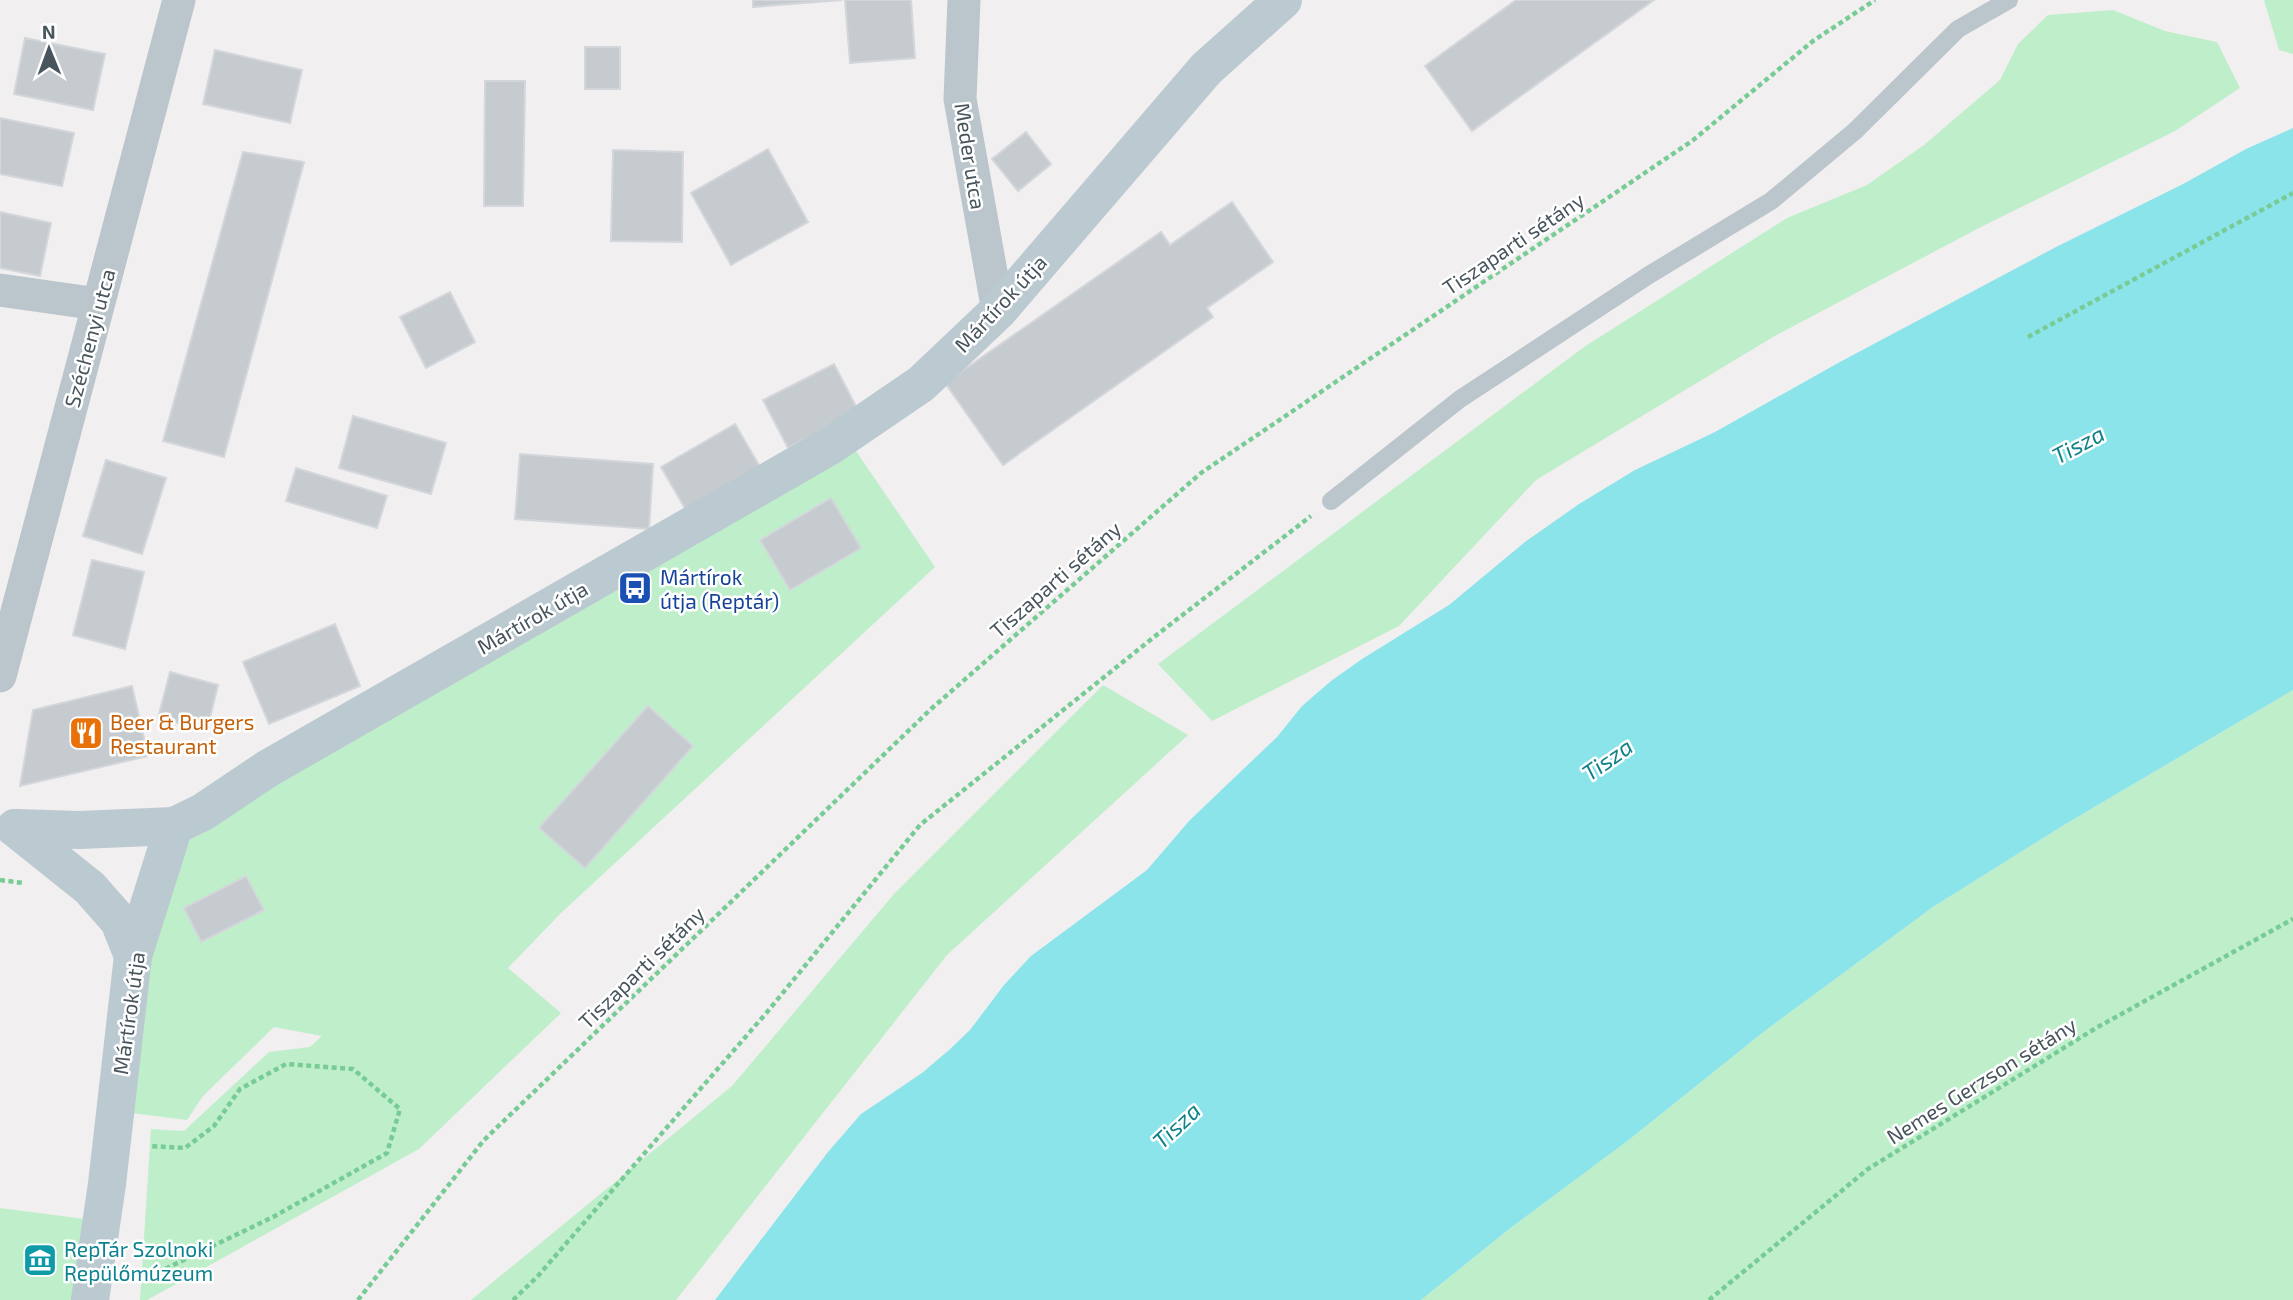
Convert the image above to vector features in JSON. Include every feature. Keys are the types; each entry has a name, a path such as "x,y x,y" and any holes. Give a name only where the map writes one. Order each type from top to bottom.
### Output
{"street":[{"name":"Széchenyi utca","path":"0,676 179,0"},
{"name":"Meder utca","path":"964,0 960,99 998,311"},
{"name":"Mártírok útja","path":"92,1289 133,956 174,826 203,812 267,769 830,446 921,384 998,311 1206,69 1283,0"},
{"path":"0,290 98,304"},
{"path":"8,828 80,830 174,826"},
{"path":"8,828 90,888 119,921 133,956"}],"lane":[{"path":"1331,501 1460,399 1649,275 1771,201 1855,131 1958,29 2009,0"}],"path":[{"name":"Tiszaparti sétány","path":"358,1300 484,1140 931,709 1201,473 1692,141 1813,41 1875,0"},
{"path":"2028,337 2293,193"},
{"path":"513,1300 537,1277 768,1011 920,825 1154,637 1331,501"},
{"name":"Nemes Gerzson sétány","path":"1709,1300 1868,1168 2096,1028 2293,919"},
{"path":"92,1289 163,1269 273,1217 387,1153 400,1109 353,1069 286,1064 240,1089 214,1126 185,1148 111,1144"}],"green space":[{"path":"2264,0 2293,0 2293,54 2279,50"},
{"path":"2113,10 2165,31 2217,42 2240,88 2175,131 1979,228 1773,337 1536,480 1399,626 1212,721 1158,664 1584,347 1787,218 1867,185 1924,145 2000,80 2018,44 2048,15"},
{"path":"856,451 935,567 561,913 508,968 561,1013 419,1149 147,1300 140,1300 151,1129 184,1131 269,1052 310,1047 322,1036 274,1027 203,1096 187,1120 115,1111 174,826"},
{"path":"1103,685 1188,735 947,955 676,1300 471,1300 732,1086 894,894"},
{"path":"2293,690 2293,1300 1421,1300 1766,1030 1933,907 2064,825"},
{"name":"RepTár Szolnoki Repülőmúzeum","path":"0,1208 85,1219 75,1300 0,1300"}],"water":[{"name":"Tisza","path":"2293,128 2293,690 2064,825 1933,907 1766,1030 1421,1300 715,1300 828,1152 861,1114 922,1073 949,1050 970,1030 1004,985 1031,956 1147,870 1189,821 1277,737 1302,706 1331,681 1449,605 1525,542 1579,504 1635,470 1715,432 2056,247 2185,183 2246,149"}],"building":[{"path":"753,0 842,0 753,7"},
{"path":"845,0 911,0 915,58 850,63"},
{"path":"1516,0 1654,0 1472,131 1425,66"},
{"path":"25,38 105,54 93,110 14,94"},
{"path":"585,47 620,47 620,89 585,89"},
{"path":"215,50 302,70 290,123 203,104"},
{"path":"485,81 525,81 523,206 484,206"},
{"path":"0,118 74,133 62,186 0,174"},
{"path":"1026,132 1051,164 1018,191 992,159"},
{"path":"768,149 808,222 731,265 691,193"},
{"path":"613,150 683,152 682,242 611,241"},
{"path":"243,152 304,162 224,457 163,441"},
{"path":"1232,202 1273,262 1207,308 1213,317 1003,465 945,383 1161,232 1170,245"},
{"path":"0,212 51,223 40,276 0,268"},
{"path":"450,292 475,342 426,368 400,317"},
{"path":"834,364 859,412 788,448 763,400"},
{"path":"353,416 446,443 431,494 339,468"},
{"path":"735,424 760,467 686,510 661,467"},
{"path":"520,454 653,464 649,529 515,519"},
{"path":"106,460 166,478 142,554 83,536"},
{"path":"296,468 387,496 377,528 286,501"},
{"path":"831,498 861,548 790,590 760,540"},
{"path":"92,560 144,572 125,649 73,635"},
{"path":"335,624 360,686 269,724 243,662"},
{"path":"170,672 218,685 207,730 158,718"},
{"name":"Beer & Burgers Restaurant","path":"132,686 148,756 20,786 33,710"},
{"path":"648,706 693,746 585,868 539,828"},
{"path":"246,876 264,910 201,942 184,908"}],"place":[{"name":"Mártírok útja (Reptár)","path":"635,588"},
{"name":"Beer & Burgers Restaurant","path":"86,733"},
{"name":"RepTár Szolnoki Repülőmúzeum","path":"40,1260"}]}
